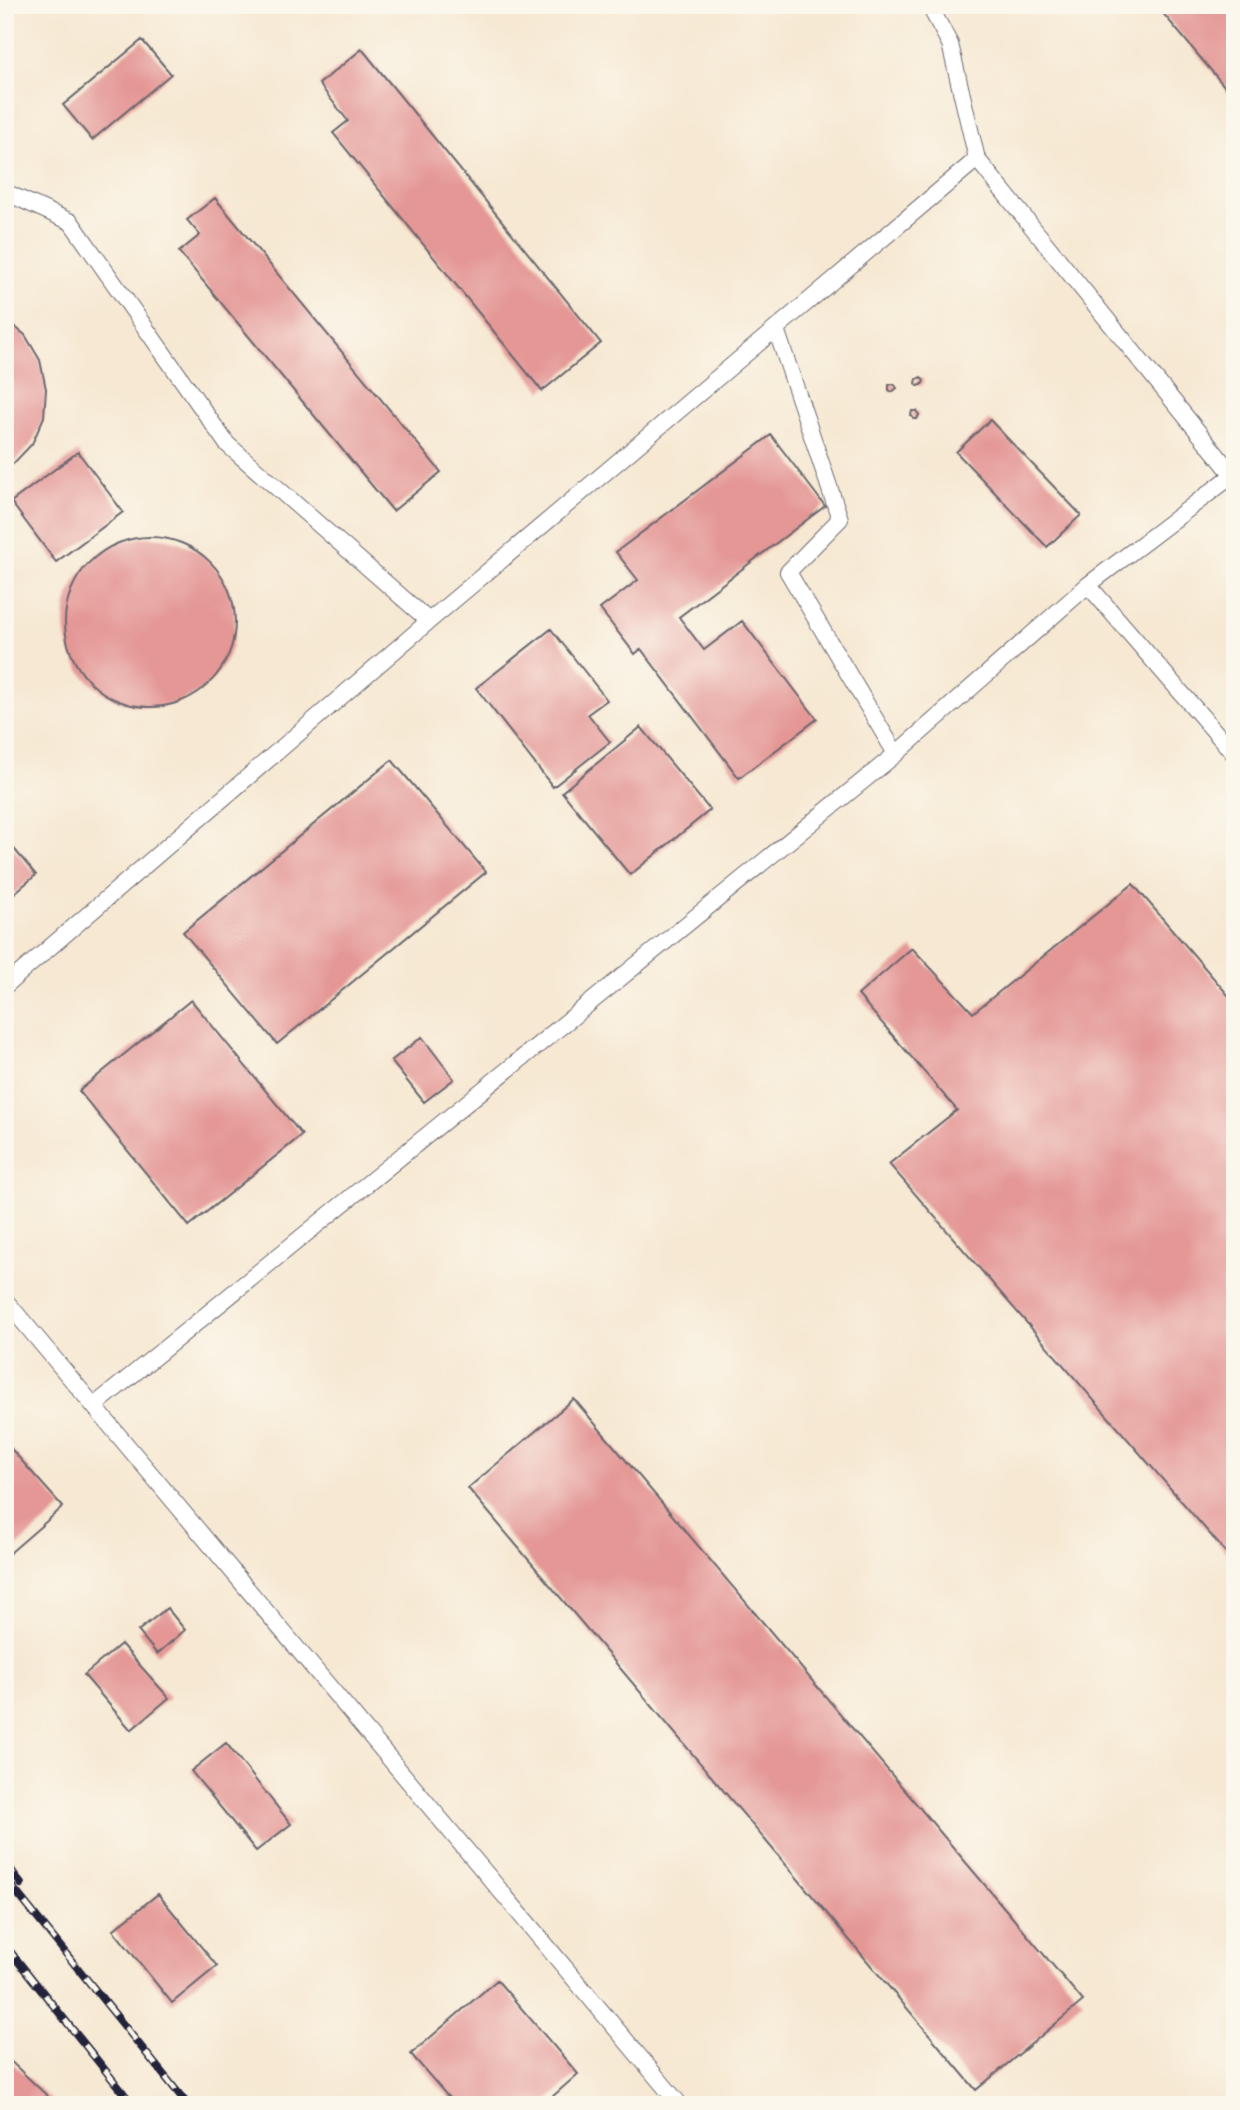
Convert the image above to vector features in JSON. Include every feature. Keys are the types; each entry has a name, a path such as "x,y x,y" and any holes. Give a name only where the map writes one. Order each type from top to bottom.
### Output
{"lane":[{"path":"94,1406 896,754 1088,585 1233,475 977,159 950,44 929,5"},
{"path":"5,986 429,621 977,159"},
{"path":"5,192 71,222 227,444 429,621"},
{"path":"776,329 840,519 788,572 896,754"},
{"path":"1088,585 1235,755"},
{"path":"5,1300 680,2105"}],"building":[{"path":"1156,5 1235,5 1235,99"},
{"path":"142,40 171,74 92,140 63,105"},
{"path":"362,49 601,343 542,391 333,133 348,121 319,84"},
{"path":"215,198 441,472 393,511 179,252 200,235 187,220"},
{"path":"5,319 25,335 40,360 46,389 44,417 32,444 12,465 5,468"},
{"path":"921,377 924,381 918,386 917,379"},
{"path":"894,384 897,388 892,392 889,385"},
{"path":"912,411 917,411 917,419 911,415"},
{"path":"990,420 1081,515 1047,547 956,452"},
{"path":"771,435 825,506 679,617 704,650 742,621 817,719 739,778 641,649 635,654 600,609 638,580 616,552"},
{"path":"78,452 123,512 56,562 11,502"},
{"path":"150,537 182,544 210,562 228,590 235,622 228,654 210,682 182,700 150,707 118,700 90,682 72,654 65,622 72,590 90,562 118,544"},
{"path":"551,629 607,700 588,714 610,742 553,787 476,688"},
{"path":"641,727 710,810 630,875 562,792"},
{"path":"392,760 486,872 277,1044 183,932"},
{"path":"5,838 36,875 5,901"},
{"path":"1133,884 1235,1003 1235,1563 889,1164 957,1110 858,995 912,948 973,1013"},
{"path":"191,1000 302,1135 189,1226 79,1091"},
{"path":"422,1037 454,1079 424,1102 391,1061"},
{"path":"574,1399 1083,2001 976,2090 468,1488"},
{"path":"5,1442 63,1507 10,1553 5,1548"},
{"path":"167,1608 185,1630 157,1654 138,1631"},
{"path":"121,1644 169,1698 131,1730 84,1675"},
{"path":"226,1743 291,1824 256,1851 191,1771"},
{"path":"158,1894 217,1966 172,2003 113,1930"},
{"path":"497,1980 578,2074 543,2105 455,2105 411,2054"},
{"path":"5,2056 57,2105 5,2105"}],"railway":[{"path":"5,1861 21,1884"},
{"path":"5,1878 188,2105"},
{"path":"5,1945 133,2105"}]}
